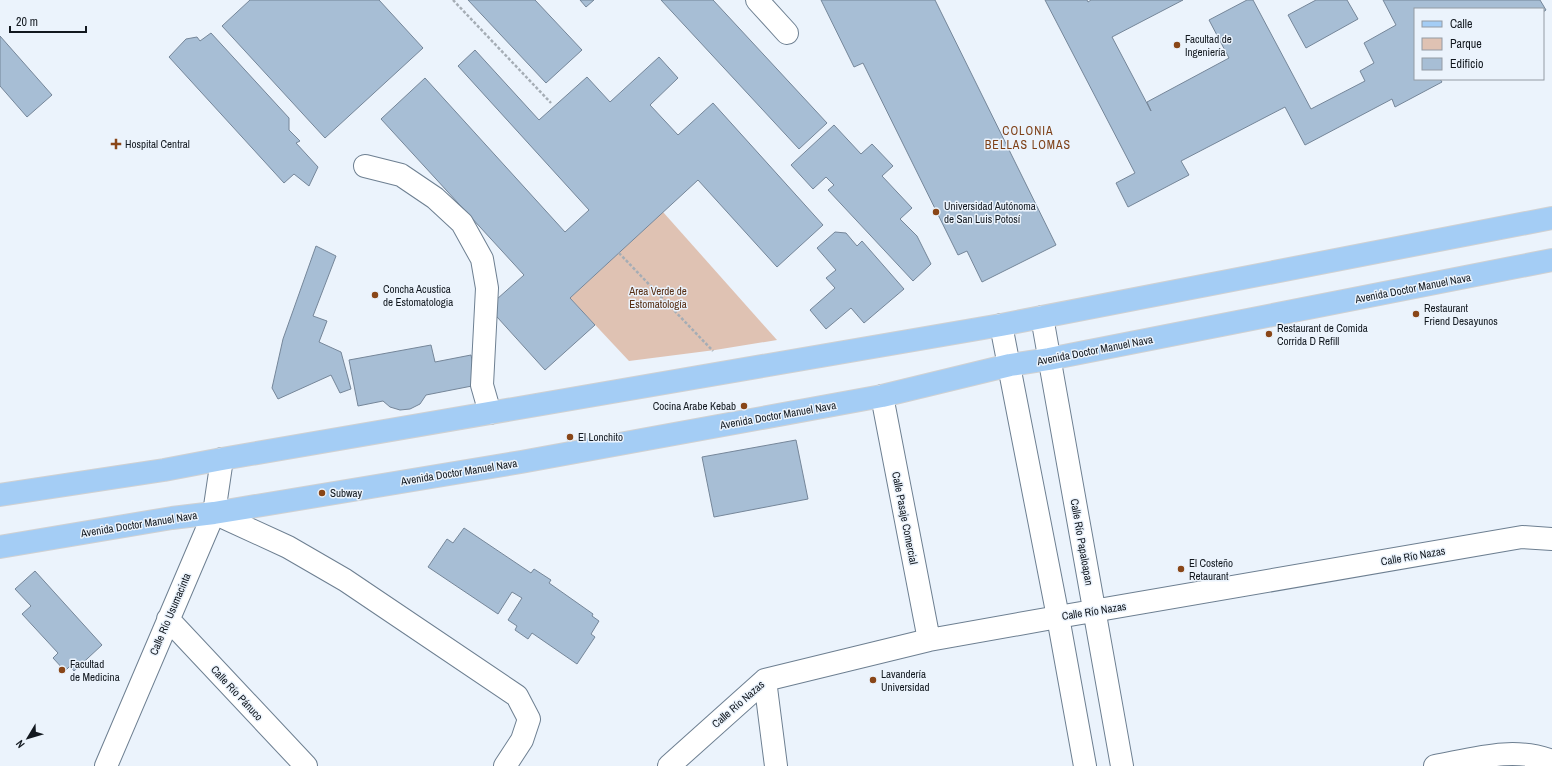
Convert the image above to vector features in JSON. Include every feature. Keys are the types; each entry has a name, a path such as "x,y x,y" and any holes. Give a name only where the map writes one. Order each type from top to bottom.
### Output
{"main road":[{"path":"0,495 164,470 1002,325 1552,218"},
{"name":"Avenida Doctor Manuel Nava","path":"0,548 172,518 522,462 882,396 1010,365 1049,359 1552,260"}],"street":[{"path":"757,0 787,33"},
{"path":"365,166 401,175 435,198 462,223 482,259 487,288 482,385 490,413"},
{"name":"Calle Río Papaloapan","path":"1042,317 1122,766"},
{"path":"1002,325 1058,616 1085,766"},
{"name":"Calle Pasaje Comercial","path":"882,396 929,640"},
{"name":"Calle Río Usumacinta","path":"106,766 214,512 222,459"},
{"path":"214,512 288,548 345,580 517,696 529,719 522,740 505,766"},
{"name":"Calle Río Nazas","path":"669,766 765,680 929,640 1058,616 1095,611 1522,536 1552,539"},
{"name":"Calle Río Pánuco","path":"168,619 306,766"},
{"path":"765,680 776,766"},
{"path":"1434,766 1504,753 1542,757 1552,761"}],"path":[{"path":"454,0 551,103"},
{"path":"619,253 732,371"}],"green space":[{"name":"Area Verde de Estomatología","path":"663,212 777,340 629,361 570,298"}],"building":[{"path":"250,0 379,0 423,48 325,138 222,26"},
{"path":"468,0 535,0 582,50 546,83"},
{"path":"580,0 594,0 586,7"},
{"path":"661,0 713,0 827,123 799,149"},
{"path":"821,0 935,0 1056,245 982,282 967,251 958,255 863,63 854,67"},
{"path":"1045,0 1087,0 1088,2 1091,0 1183,0 1112,37 1151,111 1147,102 1229,58 1209,20 1247,0 1253,0 1311,109 1365,81 1360,71 1374,63 1364,43 1396,25 1383,0 1540,0 1546,10 1544,11 1544,8 1414,8 1414,80 1441,80 1442,82 1395,107 1392,99 1305,145 1285,107 1181,161 1189,175 1128,207 1116,183 1135,173"},
{"path":"1316,0 1347,0 1358,19 1306,48 1288,15"},
{"path":"211,33 289,118 289,130 300,141 296,143 318,167 309,186 294,174 284,183 169,57 186,39 197,37 200,41"},
{"path":"0,36 52,95 27,117 0,86"},
{"path":"475,50 539,120 587,77 610,102 659,57 678,78 650,105 678,135 713,103 823,225 777,267 698,180 570,298 595,325 545,370 488,307 524,275 381,119 425,78 565,232 589,210 458,66"},
{"path":"834,125 861,154 872,144 893,166 882,176 912,208 900,219 917,236 931,264 913,281 828,190 834,185 826,177 813,189 791,165"},
{"path":"835,232 846,233 857,246 862,241 904,289 864,323 851,308 826,329 810,310 835,288 826,278 836,270 817,248"},
{"path":"316,246 336,256 313,316 327,321 319,342 341,352 351,389 340,393 331,375 278,399 272,388 283,339"},
{"path":"431,345 435,362 471,355 477,385 426,395 420,404 410,409 400,410 390,407 383,401 358,406 349,360"},
{"path":"796,440 808,499 714,517 702,457"},
{"path":"464,528 531,573 534,569 551,580 549,583 593,614 592,616 599,621 591,634 595,637 577,664 532,633 528,639 515,630 517,626 508,620 522,598 512,592 498,614 428,567 447,539 453,543"},
{"path":"35,571 102,645 74,671 70,666 65,671 53,658 58,653 22,614 31,606 15,589"}],"place":[{"name":"Facultad de Ingeniería","path":"1177,45"},
{"name":"Hospital Central","path":"116,144"},
{"name":"Universidad Autónoma de San Luis Potosí","path":"936,212"},
{"name":"Concha Acustica de Estomatologia","path":"375,295"},
{"name":"Restaurant Friend Desayunos","path":"1416,314"},
{"name":"Restaurant de Comida Corrida D Refill","path":"1269,334"},
{"name":"Cocina Arabe Kebab","path":"744,406"},
{"name":"El Lonchito","path":"570,437"},
{"name":"Subway","path":"322,493"},
{"name":"El Costeño Retaurant","path":"1181,569"},
{"name":"Facultad de Medicina","path":"62,670"},
{"name":"Lavandería Universidad","path":"873,680"}],"district":[{"name":"COLONIA BELLAS LOMAS","path":"1028,138"}]}
